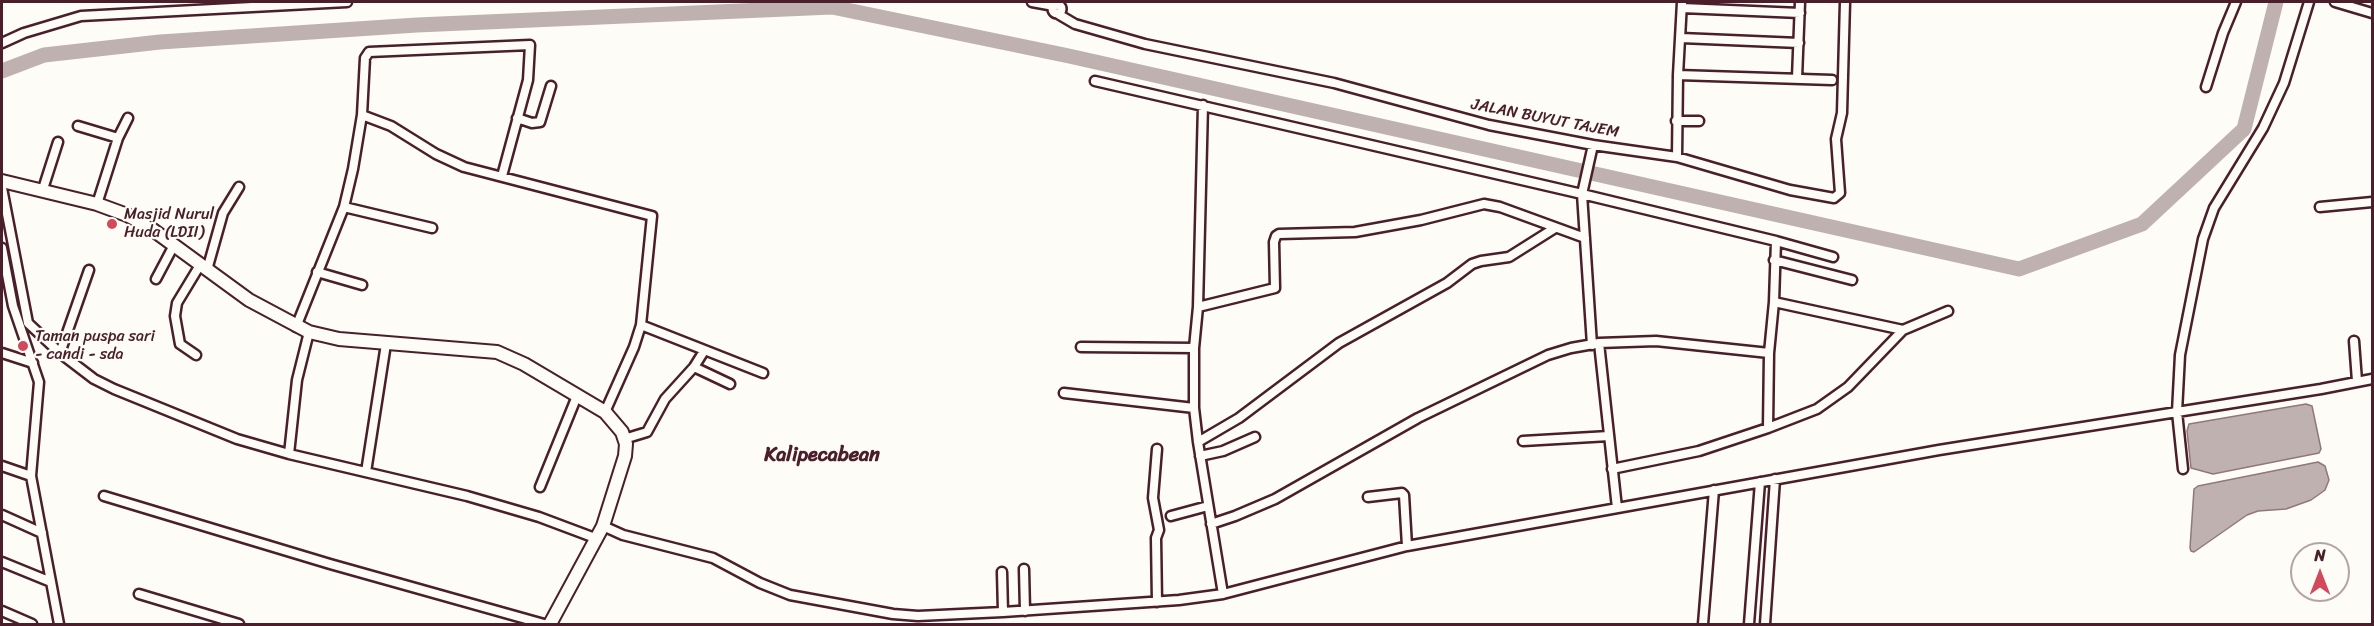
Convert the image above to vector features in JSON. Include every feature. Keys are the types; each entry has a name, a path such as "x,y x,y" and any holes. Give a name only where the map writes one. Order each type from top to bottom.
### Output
{"street":[{"path":"2,43 24,33 81,16 347,2"},
{"name":"JALAN BUYUT TAJEM","path":"1032,2 1059,7 1075,24 1145,44 1334,83 1401,100 1449,116 1592,149 1677,157 1790,190 1834,198 1840,193 1836,140 1842,113 1845,2"},
{"path":"1797,78 1800,2"},
{"path":"2206,87 2223,33 2236,2"},
{"path":"2183,469 2174,412 2180,356 2203,239 2214,208 2263,128 2284,83 2309,2"},
{"path":"2335,2 2373,13"},
{"path":"1677,157 1676,121 1682,5 1800,13"},
{"path":"1681,38 1798,43"},
{"path":"296,327 344,207 362,115 365,58 369,52 527,44 531,48 528,80 502,176"},
{"path":"1678,75 1832,80"},
{"path":"1095,81 1582,192 1833,257"},
{"path":"517,118 532,123 540,122 550,86"},
{"path":"1203,105 1194,408 1210,524 1223,594"},
{"path":"362,115 391,126 457,164 652,216 641,325 634,347 605,412"},
{"path":"97,204 118,138 128,118"},
{"path":"1676,121 1699,121"},
{"path":"78,126 118,138"},
{"path":"44,189 58,142"},
{"path":"1592,149 1582,192 1595,344 1609,436 1613,508"},
{"path":"2,181 44,189 97,204 137,220 249,300 309,332 339,339 497,352 516,360 605,412 618,426 624,439 625,456 603,526 550,624"},
{"path":"196,355 180,344 175,316 177,303 204,267 224,213 239,187"},
{"path":"2,188 26,318 32,328 94,379 237,439 289,454 467,496 539,517 595,538"},
{"path":"2320,207 2373,202"},
{"path":"1198,307 1275,288 1274,242 1279,234 1355,232 1421,220 1484,204 1500,207 1585,238"},
{"path":"344,207 432,228"},
{"path":"1198,442 1239,418 1339,343 1447,283 1472,264 1509,257 1556,228"},
{"path":"1768,428 1769,353 1774,302 1776,241"},
{"path":"156,279 174,245"},
{"path":"2,248 13,306 39,382 31,476 59,624"},
{"path":"1774,260 1852,280"},
{"path":"60,353 89,270"},
{"path":"317,272 362,285"},
{"path":"1774,302 1903,330"},
{"path":"1612,469 1699,451 1817,409 1848,387 1903,330 1948,312"},
{"path":"641,325 762,372"},
{"path":"24,340 32,328"},
{"path":"289,454 297,380 309,332"},
{"path":"1210,524 1275,499 1418,418 1548,355 1595,344 1656,341 1769,353"},
{"path":"2354,341 2357,381"},
{"path":"366,472 386,344"},
{"path":"1081,347 1194,348"},
{"path":"624,439 647,432 665,399 694,367 704,351"},
{"path":"2,353 33,363"},
{"path":"694,367 730,384"},
{"path":"603,526 623,535 713,558 759,584 790,594 893,614 918,616 1157,602 1223,594 1407,546 1613,508 1939,450 2325,389 2373,379"},
{"path":"1064,393 1194,408"},
{"path":"540,487 577,396"},
{"path":"1522,441 1609,436"},
{"path":"1200,456 1223,451 1255,437"},
{"path":"1157,449 1153,498 1159,530 1156,538 1157,602"},
{"path":"2,466 31,476"},
{"path":"1765,624 1775,480"},
{"path":"1749,624 1760,482"},
{"path":"1703,624 1714,490"},
{"path":"1368,497 1402,493 1404,495 1407,546"},
{"path":"104,496 330,564 544,624"},
{"path":"1171,516 1208,507"},
{"path":"2,515 42,533"},
{"path":"1755,539 1770,540"},
{"path":"2,562 51,582"},
{"path":"1024,569 1025,611"},
{"path":"1002,572 1003,612"},
{"path":"139,594 239,624"},
{"path":"2,611 32,624"}],"shaded area":[{"path":"2306,404 2312,406 2321,449 2319,453 2213,474 2191,468 2187,431 2189,424"},
{"path":"2318,462 2325,466 2329,480 2325,490 2321,493 2311,500 2286,509 2258,511 2247,515 2194,552 2191,551 2194,489 2198,486"}],"waterway":[{"path":"2,71 44,55 160,42 417,25 832,7 1069,56 2019,269 2142,224 2244,129 2276,2"}],"place":[{"name":"Masjid Nurul Huda (LDII)","path":"112,224"},
{"name":"Taman puspa sari - candi - sda","path":"23,346"}],"district":[{"name":"Kalipecabean","path":"822,456"}]}
